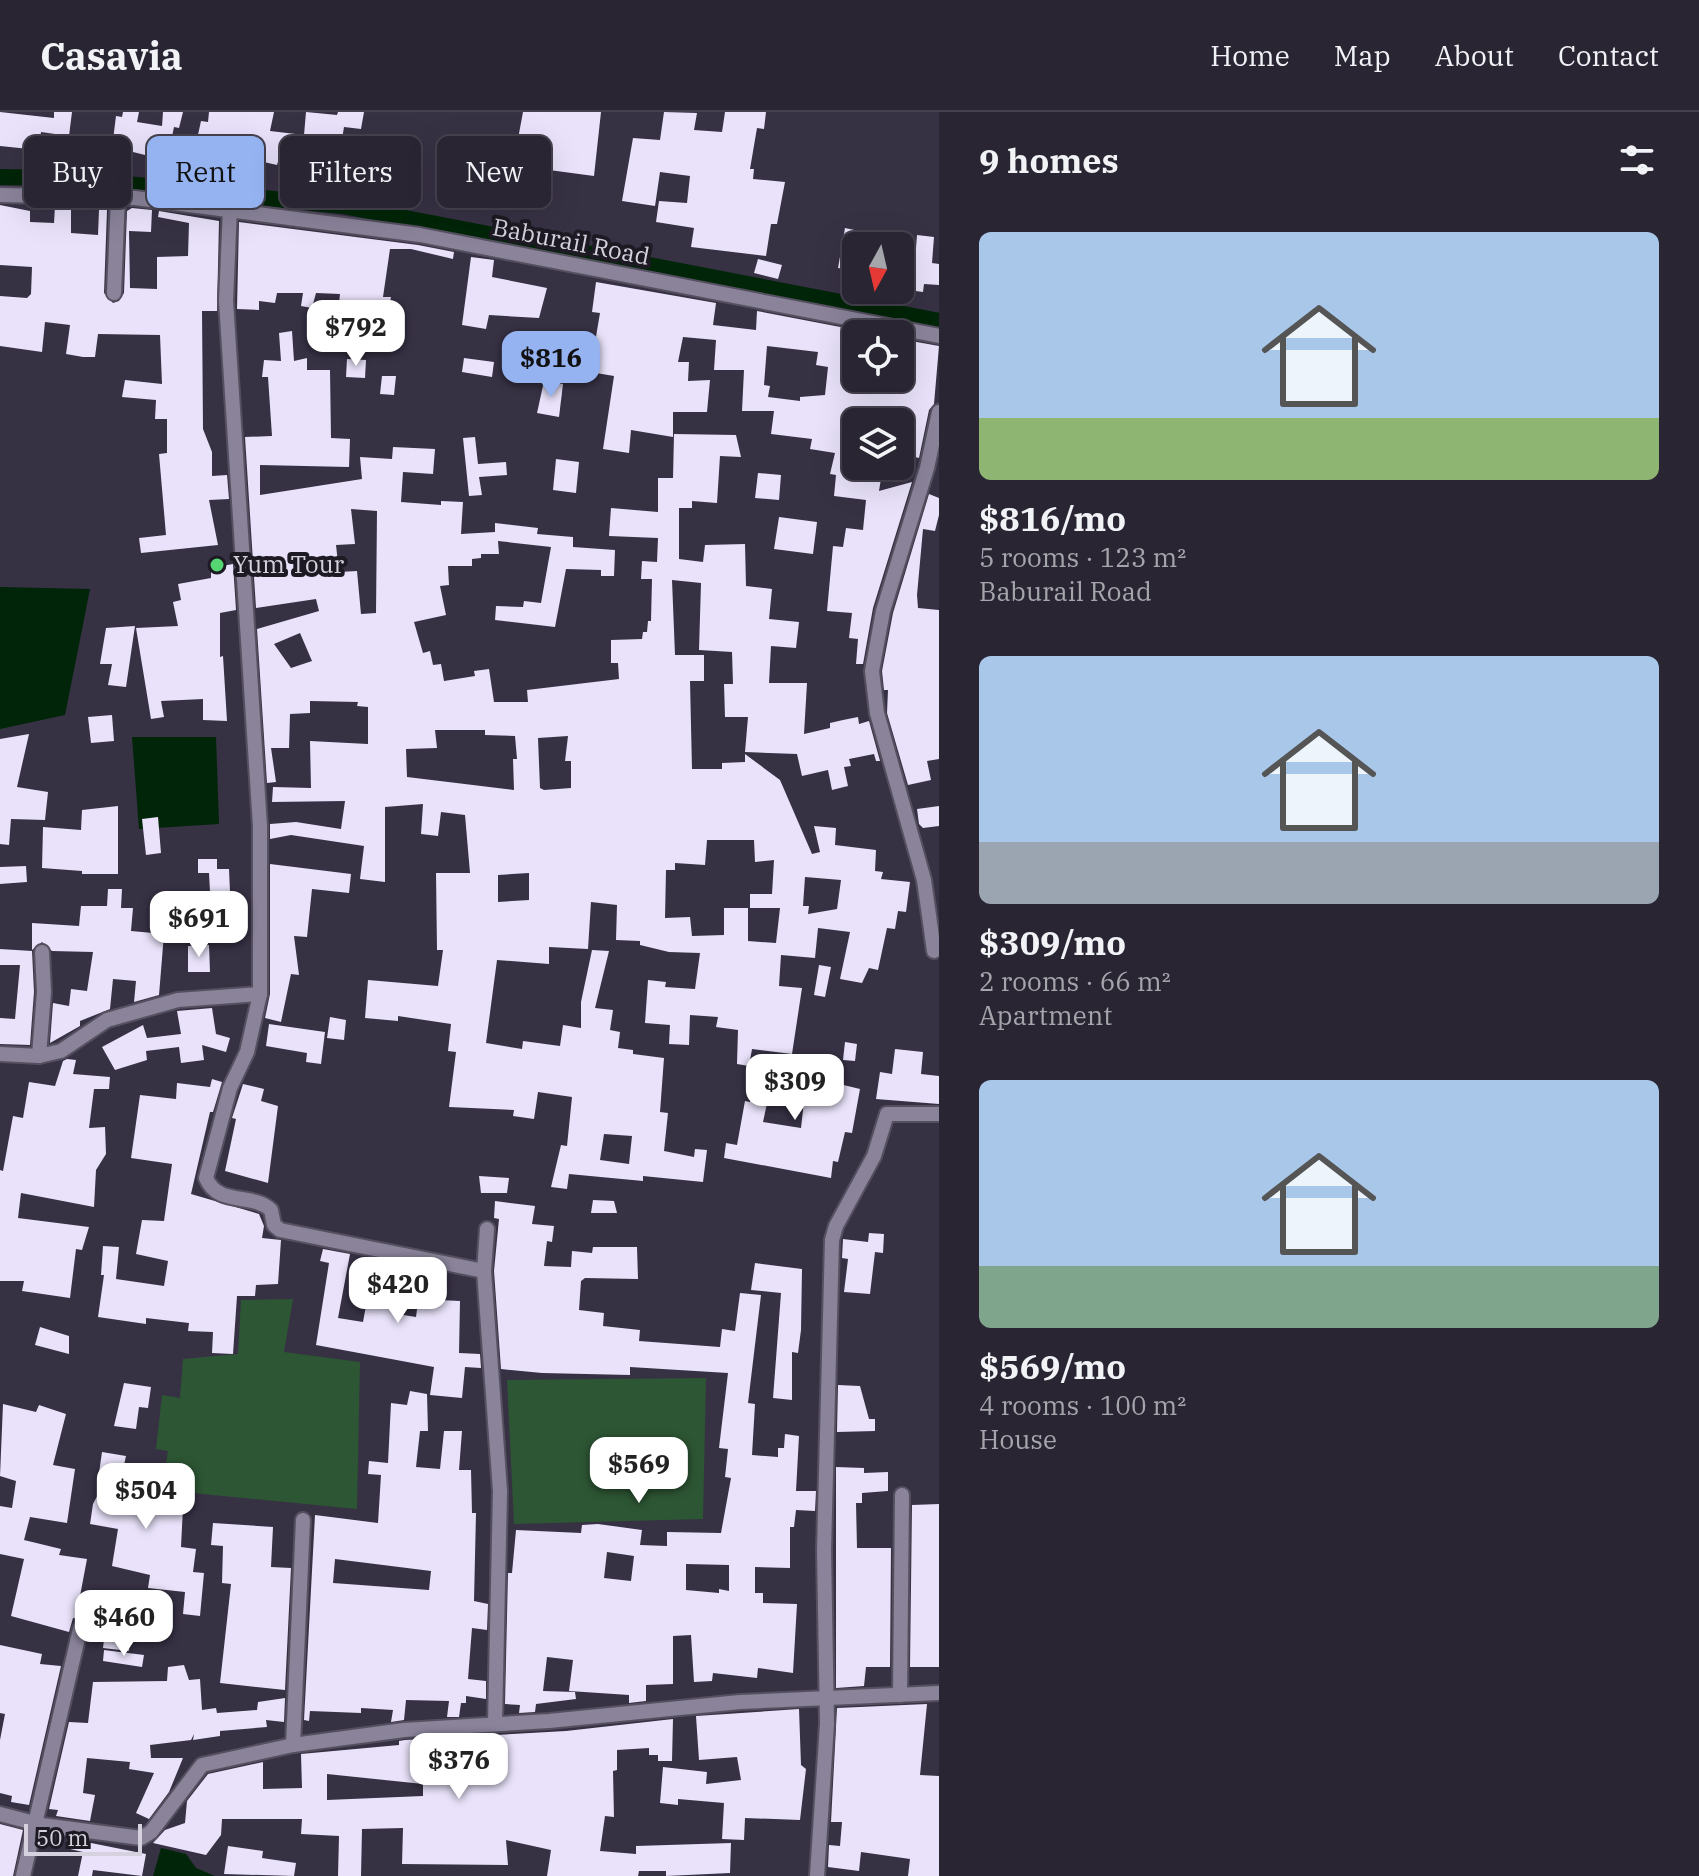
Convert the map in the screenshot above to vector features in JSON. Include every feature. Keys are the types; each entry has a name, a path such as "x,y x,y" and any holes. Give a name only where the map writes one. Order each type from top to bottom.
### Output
{"street":[{"name":"Baburail Road","path":"0,195 24,195"},
{"path":"114,293 118,208"},
{"name":"Baburail Road","path":"230,208 420,235 939,336"},
{"path":"230,208 226,301 260,826 260,994 247,1052 230,1088 206,1178 212,1189 224,1196 261,1202 271,1210 274,1225 280,1230 484,1271"},
{"path":"934,951 924,880 877,713 872,671 883,611 927,468 939,412"},
{"path":"39,1056 44,992 42,952"},
{"path":"0,1054 39,1056 61,1051 107,1020 142,1008 178,1000 260,994"},
{"path":"817,1876 827,1699 824,1550 832,1240 836,1226 874,1156 887,1114 939,1114"},
{"path":"487,1229 484,1271 500,1491 495,1723"},
{"path":"900,1695 902,1495"},
{"path":"293,1745 303,1520"},
{"path":"23,1876 80,1629"},
{"path":"0,1814 35,1824 141,1838 151,1832 198,1768 206,1762 293,1745 404,1730 740,1702 939,1693"}],"shaded area":[{"path":"0,587 90,589 65,715 0,729"},
{"path":"132,737 216,737 219,824 139,829"},
{"path":"293,1299 284,1352 360,1362 357,1509 161,1490 168,1451 156,1449 162,1395 180,1398 183,1359 238,1354 241,1300"},
{"path":"706,1378 703,1519 514,1524 507,1380"},
{"path":"161,1848 186,1854 196,1868 215,1876 153,1876"}],"building":[{"path":"0,112 54,118 54,112 72,112 69,136 41,132 41,136 24,136 24,148 0,146"},
{"path":"123,112 139,112 137,122 162,126 163,112 183,112 179,128 174,127 172,136 147,136 147,156 131,152 131,136 114,136 116,116 122,117"},
{"path":"209,112 274,112 270,131 304,135 306,112 337,115 338,112 364,112 361,129 344,127 343,136 280,136 277,165 264,162 264,136 198,136 201,121 208,122"},
{"path":"523,112 601,112 594,176 551,170 551,136 519,136"},
{"path":"664,112 697,113 694,130 722,132 725,112 766,112 764,129 757,128 750,169 754,169 753,179 785,182 777,224 771,224 766,256 691,247 694,228 656,222 659,201 687,203 690,176 660,172 655,206 622,201 633,138 660,140"},
{"path":"0,205 30,211 30,222 54,223 55,208 71,208 71,233 98,235 99,210 107,210 104,293 113,303 119,301 124,293 127,211 132,208 152,210 151,232 129,231 130,288 157,289 157,257 188,256 189,223 158,217 159,211 219,221 217,311 202,311 203,429 212,452 212,476 227,475 229,499 209,500 218,545 141,553 139,538 166,535 159,454 167,453 167,419 155,419 156,400 122,397 125,380 162,384 160,335 98,334 95,357 83,357 66,354 70,325 45,322 42,352 0,346 0,296 27,298 31,294 32,267 0,265"},
{"path":"239,222 418,245 454,252 453,259 411,249 390,249 383,297 391,297 382,344 364,343 369,318 338,313 340,294 316,293 312,308 301,306 303,293 277,293 275,303 259,301 259,310 237,309"},
{"path":"917,235 934,237 932,263 939,264 939,285 924,284 923,292 914,291"},
{"path":"842,245 842,269 838,268"},
{"path":"471,257 494,260 492,277 547,288 539,318 489,315 486,329 462,325"},
{"path":"758,259 782,265 778,279 754,273"},
{"path":"596,282 716,303 713,325 756,330 757,311 842,327 842,392 914,392 914,342 939,346 934,404 929,410 919,458 914,457 914,408 842,408 842,480 881,480 879,491 912,482 873,608 863,664 856,664 858,639 849,638 852,613 827,611 833,546 843,547 846,528 863,530 866,500 834,496 836,475 830,474 835,453 810,449 812,439 771,434 774,411 742,411 744,370 714,370 716,340 683,337 678,362 689,362 688,381 710,380 707,412 673,412 673,437 631,430 629,453 603,449 614,376 590,372 600,313 592,312","holes":["767,346 818,352 816,365 828,367 825,395 800,397 800,401 768,397 770,386 764,385"]},
{"path":"292,331 294,361 307,358 307,370 330,370 331,438 350,439 349,467 260,465 260,495 362,479 360,457 392,459 393,447 435,449 433,474 403,472 401,502 441,505 441,501 463,502 461,534 495,532 495,523 538,528 537,534 573,537 573,547 615,550 614,576 601,576 601,570 566,569 555,627 495,620 496,606 523,607 524,601 541,603 551,547 498,541 499,554 481,554 481,558 472,559 472,566 448,566 449,585 440,586 446,615 414,622 423,653 430,651 433,665 441,664 444,681 475,676 474,671 489,669 494,702 528,702 527,690 619,679 618,663 611,663 611,640 642,639 643,632 647,632 648,621 651,621 652,579 641,579 642,561 657,562 658,538 609,536 611,508 658,512 658,478 673,478 674,434 736,435 741,457 720,456 717,503 692,501 692,508 679,508 679,559 703,562 705,545 745,544 746,586 772,589 769,619 799,622 796,648 771,646 769,683 807,683 804,734 830,728 830,723 858,717 859,724 869,721 880,761 876,761 874,754 849,759 851,766 844,767 848,786 832,790 828,770 802,776 797,754 745,752 748,717 725,717 724,684 733,684 732,652 699,650 701,583 672,580 675,655 704,655 704,681 690,681 692,769 722,769 722,763 745,762 745,754 780,780 812,854 820,852 814,826 836,828 835,845 876,850 875,871 883,872 881,879 910,882 906,912 898,911 895,929 887,928 878,970 869,968 862,983 840,979 850,932 818,928 815,958 781,955 779,986 802,988 792,1054 752,1049 749,1066 737,1064 738,1030 716,1027 718,1017 690,1015 689,1045 669,1044 670,1025 645,1023 648,980 666,982 665,987 695,989 700,953 669,952 640,945 640,941 616,940 617,905 591,902 588,949 549,947 549,964 497,960 486,1043 522,1049 523,1041 560,1046 563,1025 581,1028 581,1002 592,950 609,951 595,1008 613,1010 610,1030 620,1032 618,1048 633,1050 633,1054 664,1058 660,1112 668,1113 664,1151 694,1157 695,1149 707,1150 703,1182 643,1176 643,1181 569,1174 567,1189 551,1187 561,1145 567,1146 572,1097 538,1092 534,1119 513,1116 514,1110 449,1107 456,1052 448,1051 451,1024 398,1016 398,1021 365,1018 368,980 438,986 443,950 437,950 436,873 470,873 465,815 441,812 438,836 421,834 423,804 385,807 385,882 360,879 364,846 291,835 270,839 270,824 296,822 341,829 345,801 272,802 273,787 311,788 310,741 368,744 368,707 357,706 358,702 310,701 310,713 290,714 289,748 271,748 276,782 267,783 257,629 319,611 316,599 256,608 245,437 272,436 268,377 262,377 264,360 281,361 279,333","holes":["351,509 377,511 376,613 361,614 357,571 339,572 336,545 355,544","300,633 312,661 291,668 274,644","435,730 485,730 485,735 515,736 517,759 513,759 514,790 407,777 406,749 437,748","568,736 565,761 571,761 571,788 540,788 538,738","707,840 754,840 755,862 774,860 772,894 750,894 750,908 780,908 776,943 748,941 748,908 724,908 724,935 692,936 690,917 665,918 666,870 675,870 675,863 705,865","529,873 529,900 498,902 498,875","805,877 841,880 837,909 808,914 809,906 803,906","604,1134 632,1136 629,1164 600,1160"]},
{"path":"543,345 566,348 564,360 541,357"},
{"path":"464,358 494,362 492,377 462,372"},
{"path":"347,359 366,360 365,378 346,377"},
{"path":"382,376 396,376 394,395 380,394"},
{"path":"544,381 563,384 559,417 537,413"},
{"path":"475,437 478,464 506,462 507,475 479,477 482,495 469,496 463,438"},
{"path":"556,459 579,462 576,493 553,490"},
{"path":"758,473 781,475 779,500 755,498"},
{"path":"929,494 939,498 939,515 935,531 923,529 917,595 918,608 939,610 939,759 927,761 931,780 908,785 887,713 888,690 884,690 882,671 893,613"},
{"path":"779,517 817,522 813,554 774,549"},
{"path":"233,564 236,610 220,613 220,657 223,656 227,721 203,720 203,699 161,701 164,717 151,719 136,628 178,626 173,602 181,600 178,584 211,578 211,568"},
{"path":"135,626 126,687 108,685 112,664 100,664 106,628"},
{"path":"112,715 114,741 91,743 88,717"},
{"path":"29,734 17,787 48,792 45,820 11,819 9,845 0,844 0,739"},
{"path":"118,806 118,874 82,874 82,871 42,868 43,827 81,830 82,810"},
{"path":"939,806 939,826 923,828 919,824 917,809"},
{"path":"158,817 161,853 146,855 142,819"},
{"path":"198,859 217,859 217,869 229,869 230,892 210,892 209,873 198,873"},
{"path":"270,864 351,874 349,893 312,889 307,937 294,936 299,975 291,974 281,1022 265,1018 270,994"},
{"path":"26,866 27,882 0,884 0,867"},
{"path":"108,889 122,889 121,908 133,908 131,931 164,934 159,995 134,1002 136,981 113,979 110,1009 80,1021 80,1026 50,1043 53,1003 69,1006 71,989 87,991 93,952 52,951 42,942 32,950 32,923 79,926 81,906 107,906"},
{"path":"209,945 210,972 188,972 188,946"},
{"path":"0,949 32,951 34,992 30,1045 0,1044 0,1018 15,1019 20,965 0,965"},
{"path":"819,965 831,967 825,997 814,995"},
{"path":"212,1008 216,1034 230,1038 226,1052 202,1045 204,1060 181,1063 179,1047 146,1051 147,1060 115,1070 102,1047 143,1025 147,1038 181,1034 177,1011"},
{"path":"330,1017 346,1020 344,1040 327,1038"},
{"path":"269,1024 325,1032 321,1064 306,1062 307,1053 266,1046"},
{"path":"845,1042 857,1044 855,1061 843,1060"},
{"path":"895,1049 923,1052 921,1074 939,1076 939,1104 876,1099 880,1072 892,1074"},
{"path":"76,1060 73,1074 110,1077 109,1089 94,1089 89,1128 105,1127 106,1154 96,1170 94,1207 21,1193 18,1218 89,1227 82,1250 76,1249 70,1298 22,1291 24,1281 0,1281 0,1170 3,1171 13,1116 23,1118 29,1082 55,1086 63,1061"},
{"path":"757,1064 860,1089 852,1133 845,1132 838,1162 833,1161 831,1178 724,1158 726,1143 737,1145 745,1101 750,1102","holes":["769,1094 804,1101 801,1128 763,1122"]},
{"path":"212,1079 222,1082 213,1112 210,1112 191,1194 259,1214 264,1226 262,1238 281,1240 278,1284 256,1285 255,1296 237,1296 233,1354 212,1353 213,1332 188,1331 189,1323 146,1318 146,1324 98,1317 104,1275 101,1275 103,1246 119,1247 116,1279 164,1286 168,1261 136,1254 142,1220 164,1221 172,1164 131,1158 140,1095 176,1099 177,1083 210,1087"},
{"path":"243,1084 264,1089 261,1101 278,1106 268,1183 225,1171 236,1119 232,1118"},
{"path":"479,1176 509,1178 507,1193 481,1193"},
{"path":"593,1200 614,1201 617,1213 591,1213"},
{"path":"495,1201 535,1206 532,1224 554,1226 552,1242 547,1241 544,1266 571,1267 572,1251 592,1253 593,1247 637,1247 638,1279 585,1278 581,1281 579,1310 604,1313 603,1326 640,1330 639,1341 720,1347 722,1329 735,1331 740,1293 761,1295 748,1403 755,1404 752,1455 778,1457 778,1448 784,1448 785,1434 799,1436 796,1491 816,1491 815,1511 796,1510 794,1527 790,1527 790,1568 755,1567 755,1593 763,1593 763,1603 797,1604 793,1673 758,1668 757,1678 713,1673 712,1681 694,1682 691,1635 673,1636 673,1684 646,1685 646,1701 629,1703 629,1695 569,1691 573,1660 547,1657 543,1691 575,1692 576,1699 536,1704 535,1712 519,1713 520,1705 505,1704 508,1573 512,1573 516,1530 581,1533 582,1525 598,1524 642,1530 640,1545 667,1546 667,1532 721,1533 731,1478 725,1477 728,1449 719,1448 728,1373 630,1367 630,1375 501,1369 494,1271 499,1219 494,1218","holes":["607,1552 634,1556 631,1581 604,1578","686,1564 729,1565 729,1591 686,1590"]},
{"path":"869,1233 884,1234 883,1253 875,1252 870,1294 844,1292 848,1259 842,1258 843,1239 868,1242"},
{"path":"323,1249 350,1254 338,1318 363,1322 374,1262 399,1266 391,1313 416,1317 422,1271 442,1274 439,1300 460,1301 459,1353 480,1354 481,1368 465,1367 462,1398 430,1395 434,1367 316,1345 329,1263 320,1261"},
{"path":"755,1263 802,1269 801,1330 798,1353 792,1352 792,1400 773,1398 781,1293 751,1290"},
{"path":"40,1327 69,1336 69,1354 35,1345"},
{"path":"124,1383 151,1387 148,1408 139,1407 136,1429 114,1426"},
{"path":"838,1385 860,1386 869,1419 875,1419 875,1431 837,1432"},
{"path":"410,1391 427,1394 428,1431 420,1431 416,1467 440,1469 444,1431 462,1431 459,1470 471,1470 472,1513 476,1513 474,1601 488,1604 487,1630 472,1628 468,1679 486,1681 486,1699 466,1696 466,1703 461,1703 459,1717 447,1717 449,1701 406,1700 404,1720 391,1722 393,1710 361,1708 361,1713 310,1711 309,1721 304,1720 315,1515 378,1523 381,1475 368,1474 369,1461 388,1463 391,1403 407,1405","holes":["335,1559 431,1571 429,1590 333,1583"]},
{"path":"3,1404 36,1412 39,1405 66,1414 53,1465 75,1469 67,1523 30,1517 24,1540 61,1549 59,1555 87,1559 80,1596 108,1599 107,1612 132,1615 129,1651 103,1648 106,1622 73,1618 69,1632 11,1616 24,1559 0,1554 0,1506 12,1508 16,1481 0,1476"},
{"path":"102,1452 126,1456 124,1465 155,1471 150,1495 163,1496 162,1504 183,1507 181,1547 196,1549 193,1572 204,1573 200,1616 183,1614 185,1592 148,1588 150,1575 112,1566 118,1529 90,1524 93,1504 105,1481 98,1480"},
{"path":"836,1467 864,1468 864,1473 888,1472 888,1491 862,1493 862,1503 856,1503 857,1548 891,1548 890,1667 866,1667 864,1686 836,1688"},
{"path":"939,1504 939,1667 910,1667 912,1505"},
{"path":"213,1523 273,1527 271,1567 291,1568 285,1690 220,1683 231,1584 222,1583 223,1546 211,1545"},
{"path":"0,1645 42,1654 40,1664 61,1666 29,1805 11,1802 12,1796 0,1793 0,1740 5,1714 0,1713"},
{"path":"104,1650 144,1655 142,1667 103,1661"},
{"path":"184,1665 189,1680 200,1679 202,1710 216,1708 217,1713 257,1710 258,1702 285,1698 284,1722 266,1720 267,1727 220,1731 220,1736 193,1740 194,1734 191,1740 150,1745 151,1758 183,1758 169,1792 149,1819 136,1813 154,1773 129,1769 130,1762 87,1758 83,1793 95,1795 90,1821 56,1816 58,1810 49,1809 69,1722 88,1723 93,1682 167,1681 168,1667"},
{"path":"927,1704 920,1775 939,1776 939,1876 908,1876 910,1859 861,1852 859,1871 828,1867 829,1845 840,1846 842,1822 831,1822 837,1708"},
{"path":"799,1709 801,1765 806,1769 800,1820 745,1818 744,1840 722,1839 724,1803 678,1799 678,1805 660,1803 663,1767 707,1772 706,1784 741,1780 737,1757 699,1760 696,1716"},
{"path":"673,1719 672,1761 658,1761 658,1755 649,1755 649,1748 617,1750 617,1770 613,1771 614,1817 605,1816 600,1851 636,1854 636,1846 731,1843 730,1873 666,1876 666,1871 639,1871 638,1876 547,1876 551,1850 506,1840 508,1865 402,1864 403,1828 362,1829 361,1876 338,1876 339,1836 301,1834 302,1819 222,1819 221,1835 206,1855 153,1843 165,1830 185,1823 187,1801 208,1774 263,1762 263,1789 302,1788 301,1754 399,1745 399,1741 405,1740 566,1731","holes":["327,1774 423,1784 423,1796 327,1800"]},
{"path":"0,1824 23,1830 13,1876 0,1876"},
{"path":"71,1839 146,1854 142,1876 93,1870 92,1876 78,1876 83,1852 70,1849"},
{"path":"228,1846 263,1851 262,1858 296,1863 294,1876 224,1874"}],"waterway":[{"path":"0,177 68,178 343,206 939,321"}],"place":[{"name":"Yum Tour","path":"217,565"}]}
